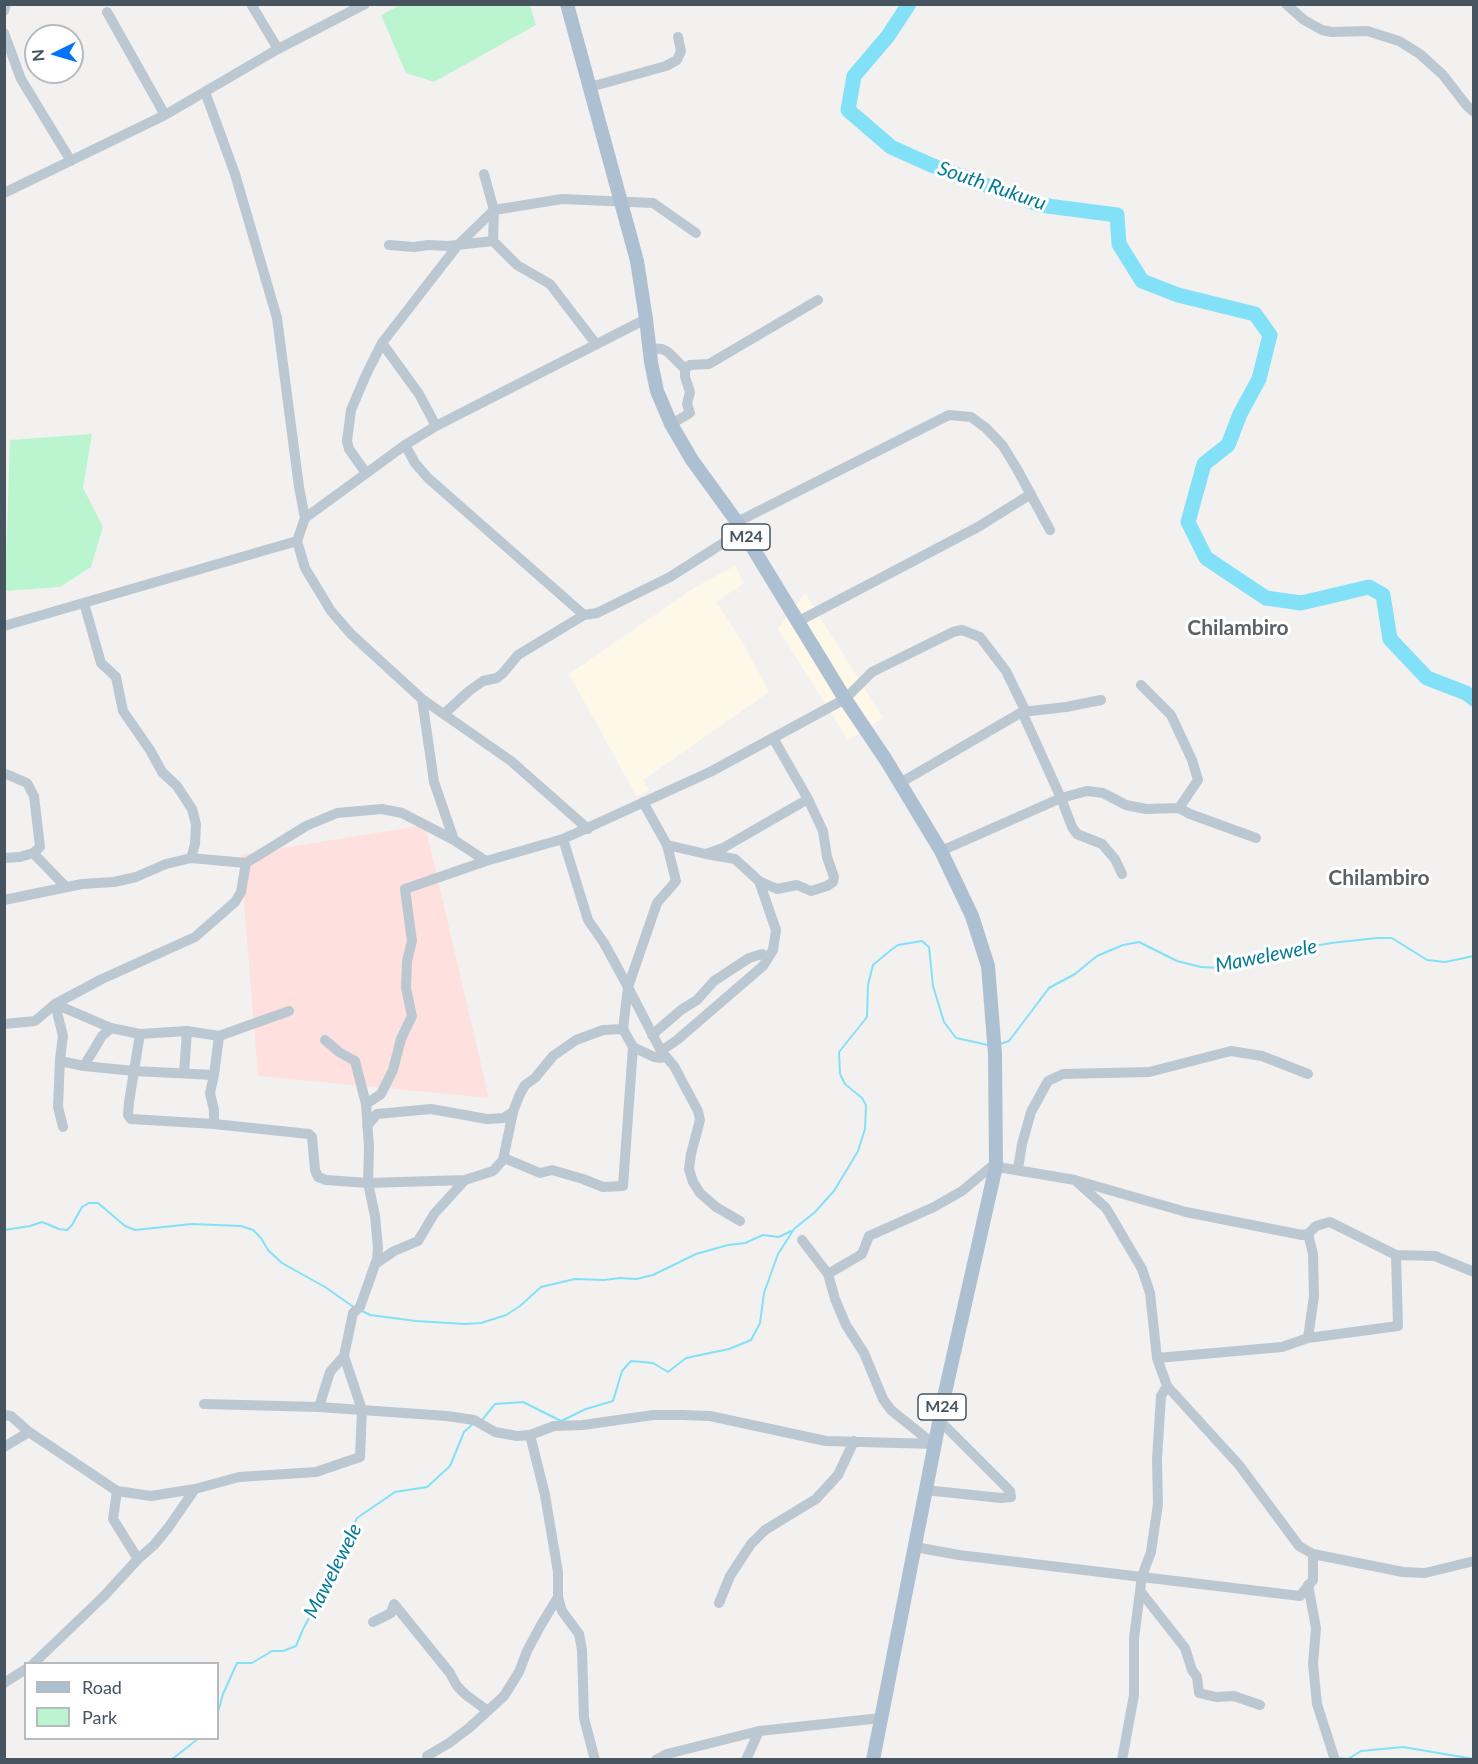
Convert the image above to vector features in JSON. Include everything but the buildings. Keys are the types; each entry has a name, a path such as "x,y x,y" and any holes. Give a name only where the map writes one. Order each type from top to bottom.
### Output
{"main road":[{"name":"M24","path":"567,4 637,261 657,391 671,424 692,460 739,527 799,621 845,699 941,851 972,916 988,966 994,1047 996,1166 933,1443 873,1760"}],"street":[{"path":"4,11 6,4"},
{"path":"250,4 278,49"},
{"path":"4,193 165,115 278,49 365,4"},
{"path":"1286,4 1304,20 1322,30 1367,31 1399,41 1420,54 1443,75 1473,112"},
{"path":"107,12 165,115"},
{"path":"4,33 21,79 71,161"},
{"path":"590,87 666,66 677,60 681,51 678,37"},
{"path":"206,92 235,174 277,318 305,518 297,541 305,568 331,611 351,634 422,699 511,761 588,829"},
{"path":"484,174 494,210 493,241"},
{"path":"366,473 349,449 348,432 351,410 382,343 458,245 494,210 562,200 653,203 696,233"},
{"path":"389,245 414,247 493,241 518,264 549,284 596,344"},
{"path":"685,369 690,366 709,364 818,300"},
{"path":"305,518 405,445 436,426 646,319"},
{"path":"382,343 419,394 436,426"},
{"path":"649,348 668,352 685,369 690,392 687,404 690,413 671,424"},
{"path":"444,714 483,681 497,678 518,655 584,615 597,614 670,578 739,527 949,415 971,417 986,428 1003,446 1050,530"},
{"path":"405,445 415,463 428,478 584,615"},
{"path":"799,621 978,527 1031,494"},
{"path":"4,626 297,541"},
{"path":"84,603 101,663 117,677 123,711 162,772 177,786 192,809 196,824 195,844 191,858"},
{"path":"366,1104 381,1094 393,1070 401,1039 412,1016 406,988 406,961 412,941 405,889 486,861 562,840 710,772 845,699 872,672 954,632 962,630 980,637 1006,671 1024,708 1022,712 1072,827 1077,834 1102,844 1115,859 1122,874"},
{"path":"1141,685 1171,715 1192,760 1198,780 1179,808"},
{"path":"422,699 434,782 454,840"},
{"path":"900,783 1022,712 1101,700"},
{"path":"667,845 735,859 759,881 772,888 783,889 797,885 812,891 833,882 834,877 826,857 823,831 808,799 773,738"},
{"path":"4,858 20,857 33,853 40,847 34,796 27,783 6,774"},
{"path":"941,851 1061,798 1087,791 1103,793 1126,805 1146,809 1179,808 1256,838"},
{"path":"706,854 723,848 808,799"},
{"path":"504,1158 540,1173 552,1170 603,1187 623,1186 633,1047 623,1029 628,987 657,903 676,881 667,845 643,801"},
{"path":"4,900 66,887 136,877 166,864 191,858 246,863 306,826 337,813 382,809 402,813 454,840 486,861"},
{"path":"562,840 588,920 604,943 652,1035 661,1051 674,1066 698,1111 700,1120 689,1170 693,1182 700,1193 740,1221"},
{"path":"33,853 66,887"},
{"path":"4,1024 35,1020 55,1004 102,979 195,937 235,902 241,892 246,863"},
{"path":"661,1051 763,966 773,950 776,930 759,881"},
{"path":"652,1035 681,1010 697,1000 714,981 749,958 762,954 768,958"},
{"path":"55,1004 111,1028 140,1034 187,1031 219,1035 289,1011"},
{"path":"55,1004 63,1036 58,1107 63,1127"},
{"path":"84,1066 102,1036 111,1028"},
{"path":"140,1034 128,1115 131,1119 214,1124 309,1134 312,1137 315,1170 318,1177 326,1180 368,1183 465,1180 493,1171 504,1158 513,1112 525,1085 535,1078 553,1056 576,1040 603,1030 623,1029"},
{"path":"184,1073 187,1031"},
{"path":"214,1124 210,1093 219,1035"},
{"path":"318,1407 330,1372 344,1356 357,1310 375,1264 378,1248 373,1201 368,1183 369,1148 366,1104 354,1061 325,1040"},
{"path":"633,1047 661,1058 661,1051"},
{"path":"1018,1169 1031,1112 1048,1081 1063,1074 1149,1072 1231,1051 1262,1056 1308,1074"},
{"path":"60,1059 84,1066 214,1075"},
{"path":"367,1126 377,1114 431,1109 487,1119 504,1118 513,1112"},
{"path":"828,1274 862,1254 869,1236 934,1207 962,1191 988,1168 996,1166 1075,1180 1186,1212 1302,1235 1308,1234 1316,1226 1330,1222 1396,1255 1435,1256 1473,1272"},
{"path":"375,1264 394,1251 418,1241 434,1214 465,1180"},
{"path":"1075,1180 1106,1208 1142,1269 1150,1293 1157,1358 1167,1386 1239,1465 1299,1546 1312,1554 1403,1572 1425,1573 1473,1561"},
{"path":"1308,1234 1313,1254 1314,1296 1308,1338"},
{"path":"801,1240 828,1274 834,1299 864,1353 883,1400 891,1410 933,1443"},
{"path":"1157,1358 1282,1347 1308,1338 1398,1326 1396,1255"},
{"path":"4,1415 11,1416 29,1432 117,1491 152,1496 195,1489 239,1477 316,1472 360,1457 362,1410 344,1356"},
{"path":"1122,1760 1134,1695 1134,1638 1142,1576 1150,1552 1158,1504 1157,1460 1161,1396 1167,1386"},
{"path":"204,1404 318,1407 427,1414 478,1423 495,1432 517,1436 530,1435 554,1426 583,1425 653,1415 682,1415 710,1416 780,1433 826,1441 933,1443"},
{"path":"925,1490 1001,1498 1011,1497 1010,1491 939,1420"},
{"path":"4,1447 29,1432"},
{"path":"530,1435 545,1495 558,1572 558,1597 562,1611 579,1634 582,1650 584,1718 595,1760"},
{"path":"719,1603 730,1576 751,1544 765,1530 816,1499 838,1475 854,1442"},
{"path":"35,1662 154,1545 195,1489"},
{"path":"117,1491 113,1519 138,1559"},
{"path":"915,1547 959,1555 1300,1596 1313,1580 1312,1554"},
{"path":"1308,1585 1316,1628 1313,1664 1317,1704 1335,1760"},
{"path":"1141,1592 1185,1648 1192,1670 1197,1677 1199,1693 1216,1697 1234,1696 1260,1705"},
{"path":"427,1756 488,1712 504,1696 558,1597"},
{"path":"373,1622 391,1613 394,1604 450,1673 457,1686 488,1712"},
{"path":"4,1683 24,1670"},
{"path":"656,1760 667,1754 759,1731 881,1718"},
{"path":"746,1760 759,1731"}],"shaded area":[{"path":"735,566 744,583 716,602 743,643 769,692 643,780 649,790 637,797 569,674 697,586"},
{"path":"805,593 883,718 848,740 778,629"},
{"path":"425,825 489,1098 258,1076 240,855"}],"green space":[{"path":"402,4 530,5 536,25 434,82 406,73 381,15"},
{"path":"92,434 83,488 103,527 91,567 60,587 5,591 10,440"}],"waterway":[{"name":"South Rukuru","path":"909,4 888,36 854,76 848,110 891,147 931,165 1040,205 1117,215 1119,244 1142,281 1178,295 1255,314 1270,335 1259,379 1240,414 1228,445 1204,464 1188,522 1206,558 1266,598 1301,603 1369,587 1383,595 1390,639 1427,678 1466,693 1474,699"},
{"name":"Mawelewele","path":"1000,1044 1009,1041 1049,988 1075,974 1097,956 1123,945 1139,942 1177,961 1201,967 1221,968 1274,953 1377,938 1392,938 1427,960 1445,962 1474,956"},
{"name":"Mawelewele","path":"482,1420 495,1404 523,1402 561,1421 586,1409 613,1401 622,1371 631,1361 653,1363 668,1372 686,1358 729,1349 751,1340 760,1323 764,1293 778,1254 794,1229 815,1212 834,1191 858,1151 865,1129 866,1105 862,1098 845,1084 840,1074 839,1052 867,1017 868,985 873,965 891,950 898,945 922,941 929,947 933,986 944,1022 956,1038 988,1045"},
{"path":"4,1230 42,1222 67,1230 82,1207 89,1203 98,1203 125,1226 135,1230 192,1224 241,1226 253,1230 268,1250 282,1263 325,1287 355,1308"},
{"path":"360,1310 370,1315 416,1321 481,1323 506,1315 541,1287 575,1279 636,1279 653,1275 696,1254 745,1243 763,1235 779,1237 791,1231"},
{"name":"Mawelewele","path":"219,1708 237,1663 252,1663 272,1651 283,1651 296,1646 333,1575 357,1518 395,1492 427,1487 450,1466 464,1432 474,1423"},
{"name":"Mawelewele","path":"171,1760 196,1740"},
{"path":"1338,1758 1348,1759 1361,1751 1403,1747 1474,1759"}],"district":[{"name":"Chilambiro","path":"1238,628"},
{"name":"Chilambiro","path":"1379,878"}]}
